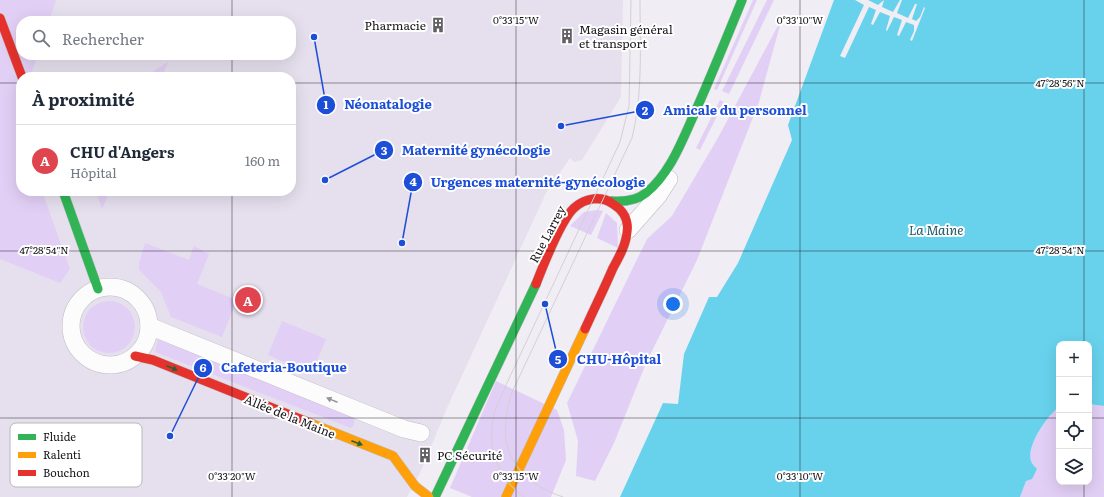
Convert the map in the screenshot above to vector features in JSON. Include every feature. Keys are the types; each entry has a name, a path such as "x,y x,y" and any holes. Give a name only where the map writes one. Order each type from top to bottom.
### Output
{"street":[{"name":"Rue Larrey","path":"435,497 551,250 573,208 583,201 594,199 629,201 645,194 663,176 702,99 742,0"},
{"path":"0,18 20,72"},
{"path":"628,230 658,196 669,178 678,149"},
{"path":"65,196 98,289"},
{"path":"506,497 620,255 628,230 627,220 612,201"},
{"path":"117,288 127,291 136,297 145,310 149,326 147,337 135,356 117,364 107,365 89,359 76,346 71,328 74,309 82,299 98,289 117,288"},
{"path":"149,326 404,429 421,433"},
{"name":"Allée de la Maine","path":"135,356 152,360 393,456 415,486 429,497"}],"shaded area":[{"path":"0,0 623,0 621,97 582,160 574,162 570,158 546,193 447,408 421,471 407,497 0,497"},
{"path":"0,0 56,0 51,16 16,16 16,60 36,60 32,72 16,72 16,196 44,196 70,269 60,283 0,259"},
{"path":"753,0 757,0 717,90 714,89"},
{"path":"767,0 774,0 729,94 722,91"},
{"path":"782,18 759,102 697,260 647,361 614,443 595,481 576,476 578,441 567,403 647,239 672,216 719,136"},
{"path":"168,62 164,72 152,72"},
{"path":"720,100 724,102 700,150 696,148"},
{"path":"98,196 108,196 102,209"},
{"path":"597,210 603,211 591,235 570,226 584,212"},
{"path":"606,213 617,223 618,248 597,238"},
{"path":"145,243 189,260 194,246 209,254 197,284 237,300 222,337 171,317 161,292 139,270 139,263"},
{"path":"104,301 114,301 123,305 131,313 135,322 135,332 131,341 123,349 114,353 104,353 95,349 87,341 83,332 83,322 87,313 95,305"},
{"path":"282,321 326,339 314,368 308,373 268,355"},
{"path":"158,339 355,417 354,425 351,428 155,352"},
{"path":"496,381 557,410 564,430 566,460 551,497 472,497 450,488"},
{"path":"1092,404 1104,406 1104,497 1020,497 1026,481 1036,469 1031,461 1030,455 1034,440 1056,409 1056,485 1092,485"}],"water":[{"name":"La Maine","path":"834,0 1104,0 1104,406 1092,404 1092,341 1056,341 1056,409 1049,417 1034,440 1030,455 1031,462 1037,469 1032,479 1026,481 1020,497 620,497 663,403 678,404 684,354 709,297 717,297 738,263 792,140 788,125"}],"pier":[{"path":"855,0 868,0 878,5 884,0 882,7 893,12 900,0 902,0 897,13 908,18 915,4 917,4 912,19 916,21 920,17 924,7 925,8 912,41 910,40 914,31 914,25 906,22 899,36 897,35 902,20 894,17 887,31 890,16 880,12 873,25 871,24 876,10 869,7 845,58 840,56 864,5"}],"tram line":[{"path":"524,497 508,482 497,463 492,442 494,416 498,402 620,142 629,106 631,0"},
{"path":"563,497 530,480 519,469 511,456 506,442 505,426 513,390 632,138 636,121 639,87 640,0"}],"traffic: fast":[{"path":"611,201 638,198 646,193 663,176 681,143 742,0"},
{"path":"65,196 98,289"},
{"path":"435,497 536,284"}],"traffic: slow":[{"path":"506,497 585,329"},
{"path":"310,423 393,456 415,486 429,497"}],"traffic: jam":[{"path":"0,18 20,72"},
{"path":"536,284 559,232 574,208 583,202 593,199 603,199 617,206 627,223 625,242 585,329"},
{"path":"135,356 153,360 310,423"}],"place":[{"name":"Pharmacie","path":"438,25"},
{"name":"Magasin général et transport","path":"567,36"},
{"name":"Néonatalogie","path":"314,37"},
{"name":"Amicale du personnel","path":"561,126"},
{"name":"Maternité gynécologie","path":"325,180"},
{"name":"Urgences maternité-gynécologie","path":"402,243"},
{"name":"CHU d'Angers","path":"248,300"},
{"name":"CHU-Hôpital","path":"545,304"},
{"name":"Cafeteria-Boutique","path":"170,436"},
{"name":"PC Sécurité","path":"425,455"}]}
